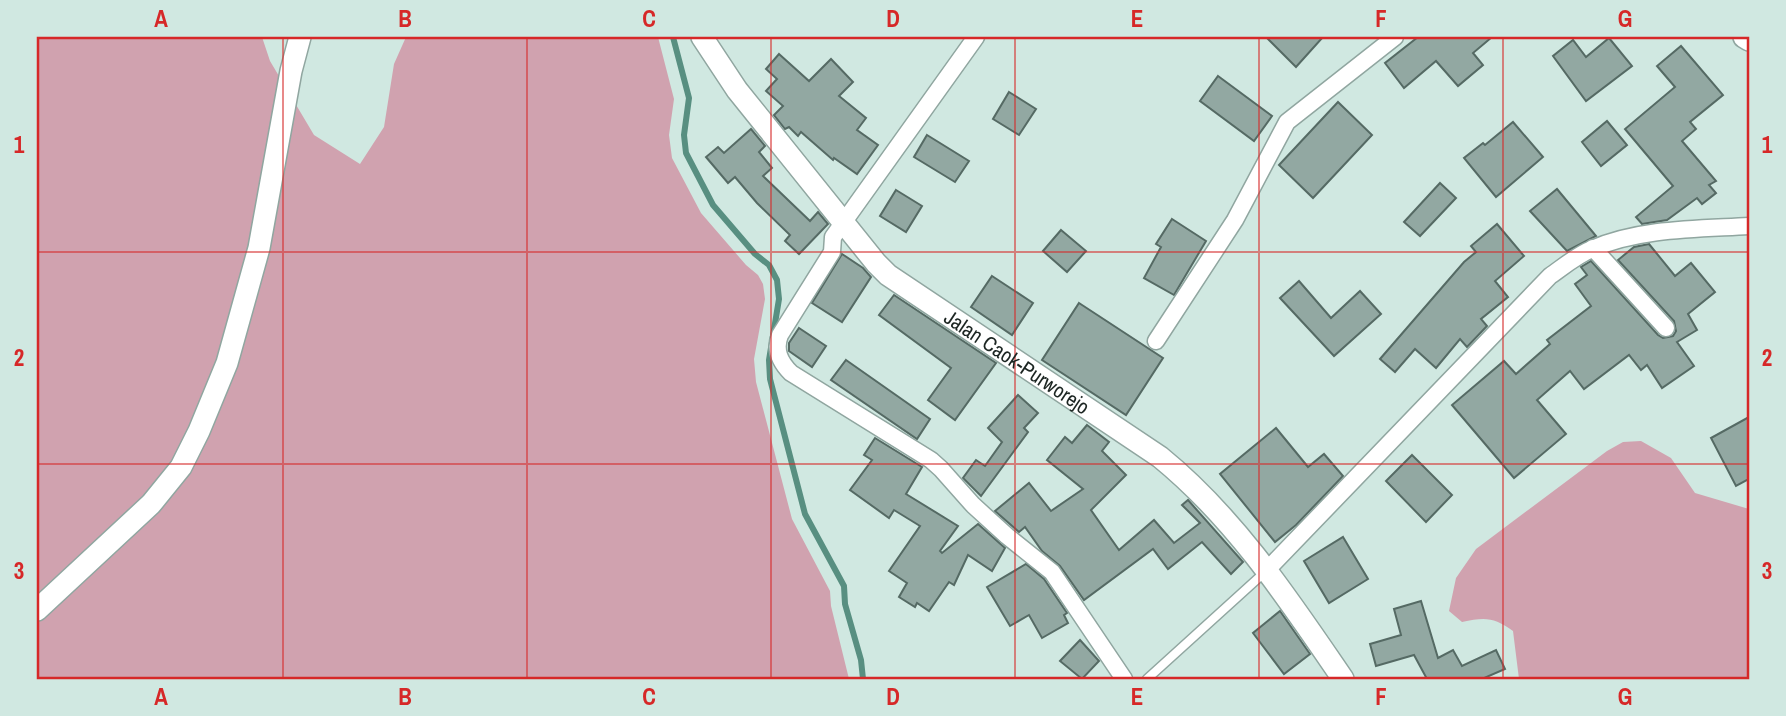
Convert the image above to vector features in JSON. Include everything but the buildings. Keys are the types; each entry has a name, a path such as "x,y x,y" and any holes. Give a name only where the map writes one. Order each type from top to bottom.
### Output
{"street":[{"path":"37,610 151,504 181,467 199,430 227,363 259,248 291,71 300,37"},
{"name":"Jalan Caok-Purworejo","path":"702,37 737,90 845,222 859,243 888,275 1170,464 1203,496 1267,570 1343,679"},
{"path":"976,37 833,237 832,252 777,342 777,349 785,367 931,460 973,505 1052,572 1124,679"},
{"path":"1156,341 1235,220 1287,122 1395,37"},
{"path":"1744,37 1749,40"},
{"path":"1267,570 1550,276 1593,248 1615,242 1667,232 1749,226"},
{"path":"1593,248 1666,328"}],"lane":[{"path":"1147,679 1267,570"}],"shaded area":[{"path":"37,37 262,37 270,61 314,135 360,164 384,127 394,64 406,37 658,37 674,99 669,135 672,158 701,213 758,275 763,284 765,299 754,359 756,382 792,519 830,591 831,606 849,679 37,679"},
{"path":"1641,441 1671,458 1695,493 1749,509 1749,679 1519,679 1513,631 1489,619 1462,622 1449,611 1456,578 1476,549 1607,451 1623,442"}],"waterway":[{"path":"673,37 689,98 684,135 686,153 713,205 755,254 769,265 777,280 779,299 769,360 770,379 805,514 844,586 845,604 861,660 863,679"}]}
